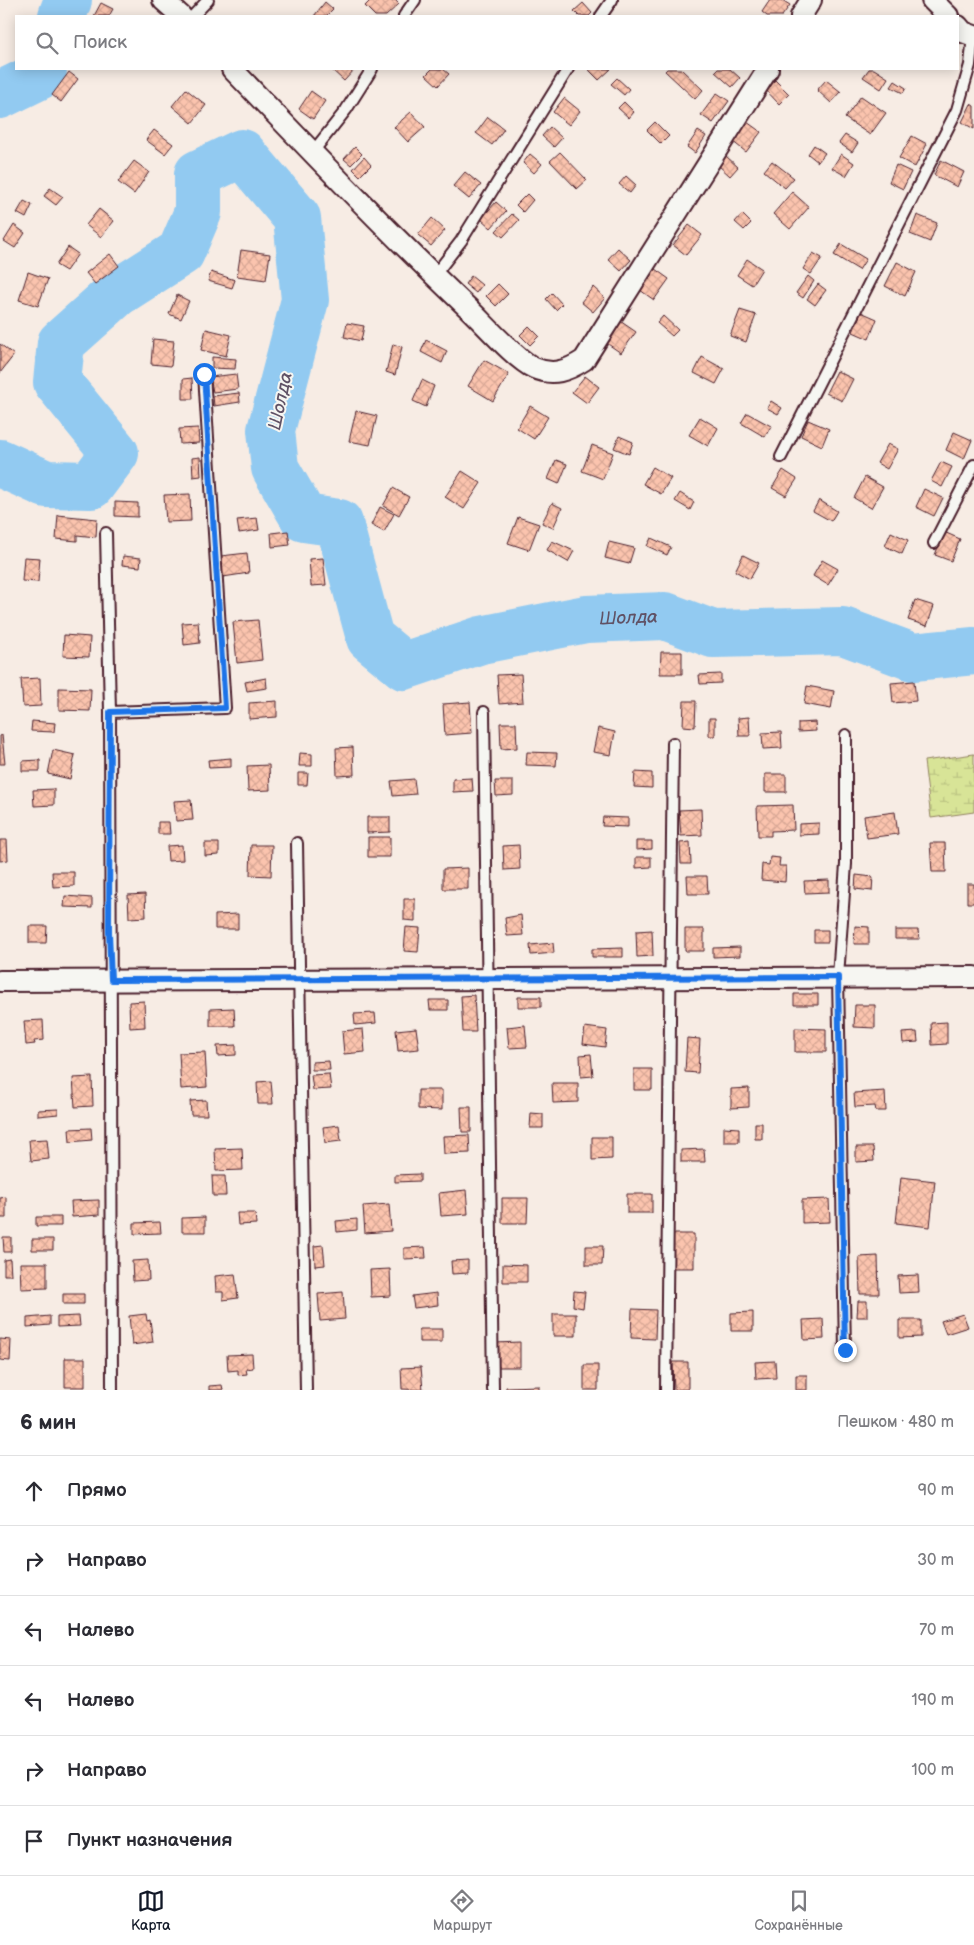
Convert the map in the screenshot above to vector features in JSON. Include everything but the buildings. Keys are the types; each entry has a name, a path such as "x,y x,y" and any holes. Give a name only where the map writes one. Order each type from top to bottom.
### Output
{"street":[{"path":"163,0 180,15"},
{"path":"802,15 811,0"},
{"path":"932,0 947,15"},
{"path":"233,70 434,276 533,367 553,373 570,369 584,360 767,70"},
{"path":"0,981 974,977"}],"lane":[{"path":"194,15 208,0"},
{"path":"405,15 414,0"},
{"path":"602,15 612,0"},
{"path":"781,458 957,110 970,65 968,32"},
{"path":"312,153 346,110 371,70"},
{"path":"434,276 460,240 567,70"},
{"path":"110,712 225,708 204,374"},
{"path":"934,543 974,465"},
{"path":"106,533 110,712 109,932 111,980 112,1390"},
{"path":"484,712 493,1390"},
{"path":"845,1350 838,977 846,864 846,735"},
{"path":"666,1390 674,743"},
{"path":"297,843 306,1390"}],"green space":[{"path":"974,754 974,812 931,818 924,761"}],"waterway":[{"name":"Шолда","path":"62,15 68,0"},
{"name":"Шолда","path":"0,95 41,75 43,70"},
{"name":"Шолда","path":"0,463 46,484 91,485 115,453 57,382 61,343 117,293 181,252 198,212 198,174 242,153 297,218 305,300 271,430 275,468 304,518 339,523 370,638 404,666 481,640 586,619 665,616 713,634 843,631 913,657 974,651"}],"route":[{"path":"204,374 225,708 110,712 109,932 111,980 838,977 845,1350"}]}
